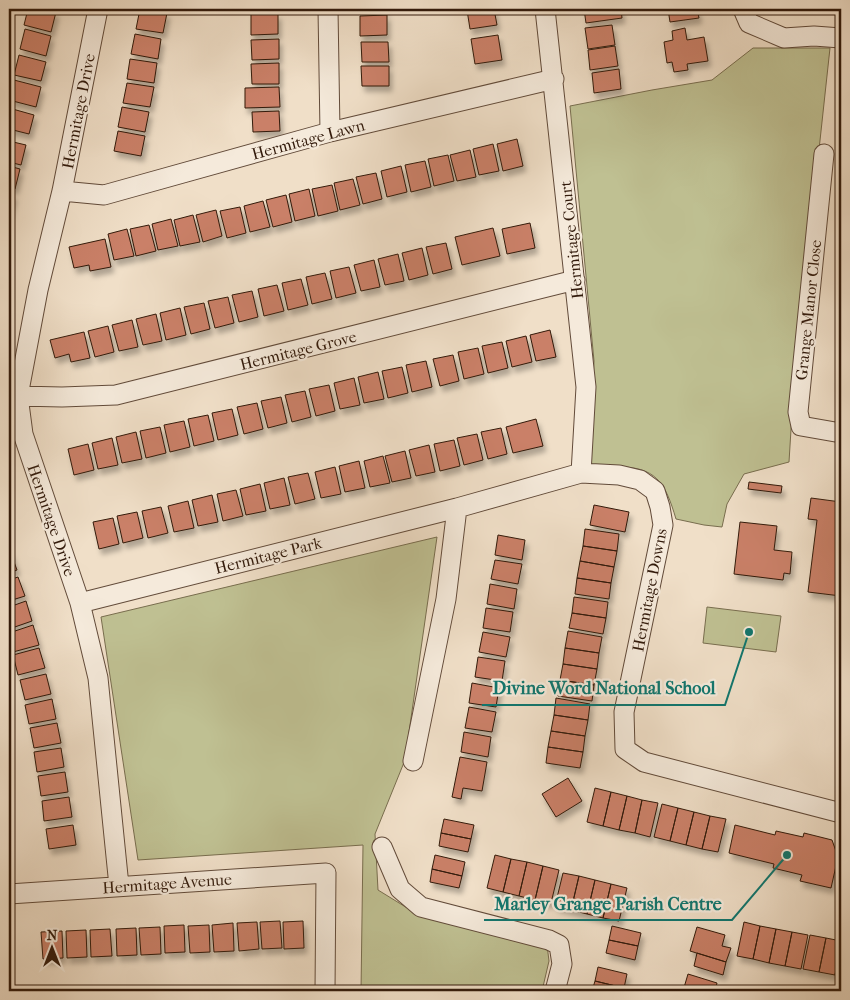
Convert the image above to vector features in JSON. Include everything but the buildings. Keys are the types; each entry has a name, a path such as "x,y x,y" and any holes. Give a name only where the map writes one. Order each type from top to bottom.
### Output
{"street":[{"name":"Hermitage Drive","path":"98,9 62,191 38,290 18,396 23,434 80,603 98,678 119,886"},
{"path":"328,9 330,132"},
{"name":"Hermitage Court","path":"545,9 586,387 582,473"},
{"path":"743,9 749,23 784,38 814,36 841,38"},
{"name":"Hermitage Lawn","path":"62,191 104,195 330,132 554,79"},
{"name":"Grange Manor Close","path":"824,154 798,412 801,426 841,433"},
{"name":"Hermitage Grove","path":"18,396 116,395 575,280"},
{"name":"Hermitage Park","path":"80,603 457,508 582,473"},
{"name":"Hermitage Downs","path":"582,473 618,475 640,480 655,491 663,525 624,712 625,749 644,762 841,812"},
{"path":"413,762 446,599 457,508"},
{"path":"382,847 400,889 421,907 549,940 559,945 562,964 555,991"},
{"name":"Hermitage Avenue","path":"9,894 326,872 325,991"}],"green space":[{"path":"753,48 830,48 794,381 789,462 744,474 727,504 722,527 676,519 663,486 649,473 629,467 598,467 589,462 594,361 570,106 712,80"},
{"path":"437,537 405,760 375,834 378,890 417,914 547,945 549,961 542,991 361,991 363,845 138,860 101,617"},
{"path":"707,607 781,616 776,652 703,643"}],"place":[{"name":"Divine Word National School","path":"749,632"},
{"name":"Marley Grange Parish Centre","path":"787,855"}]}
